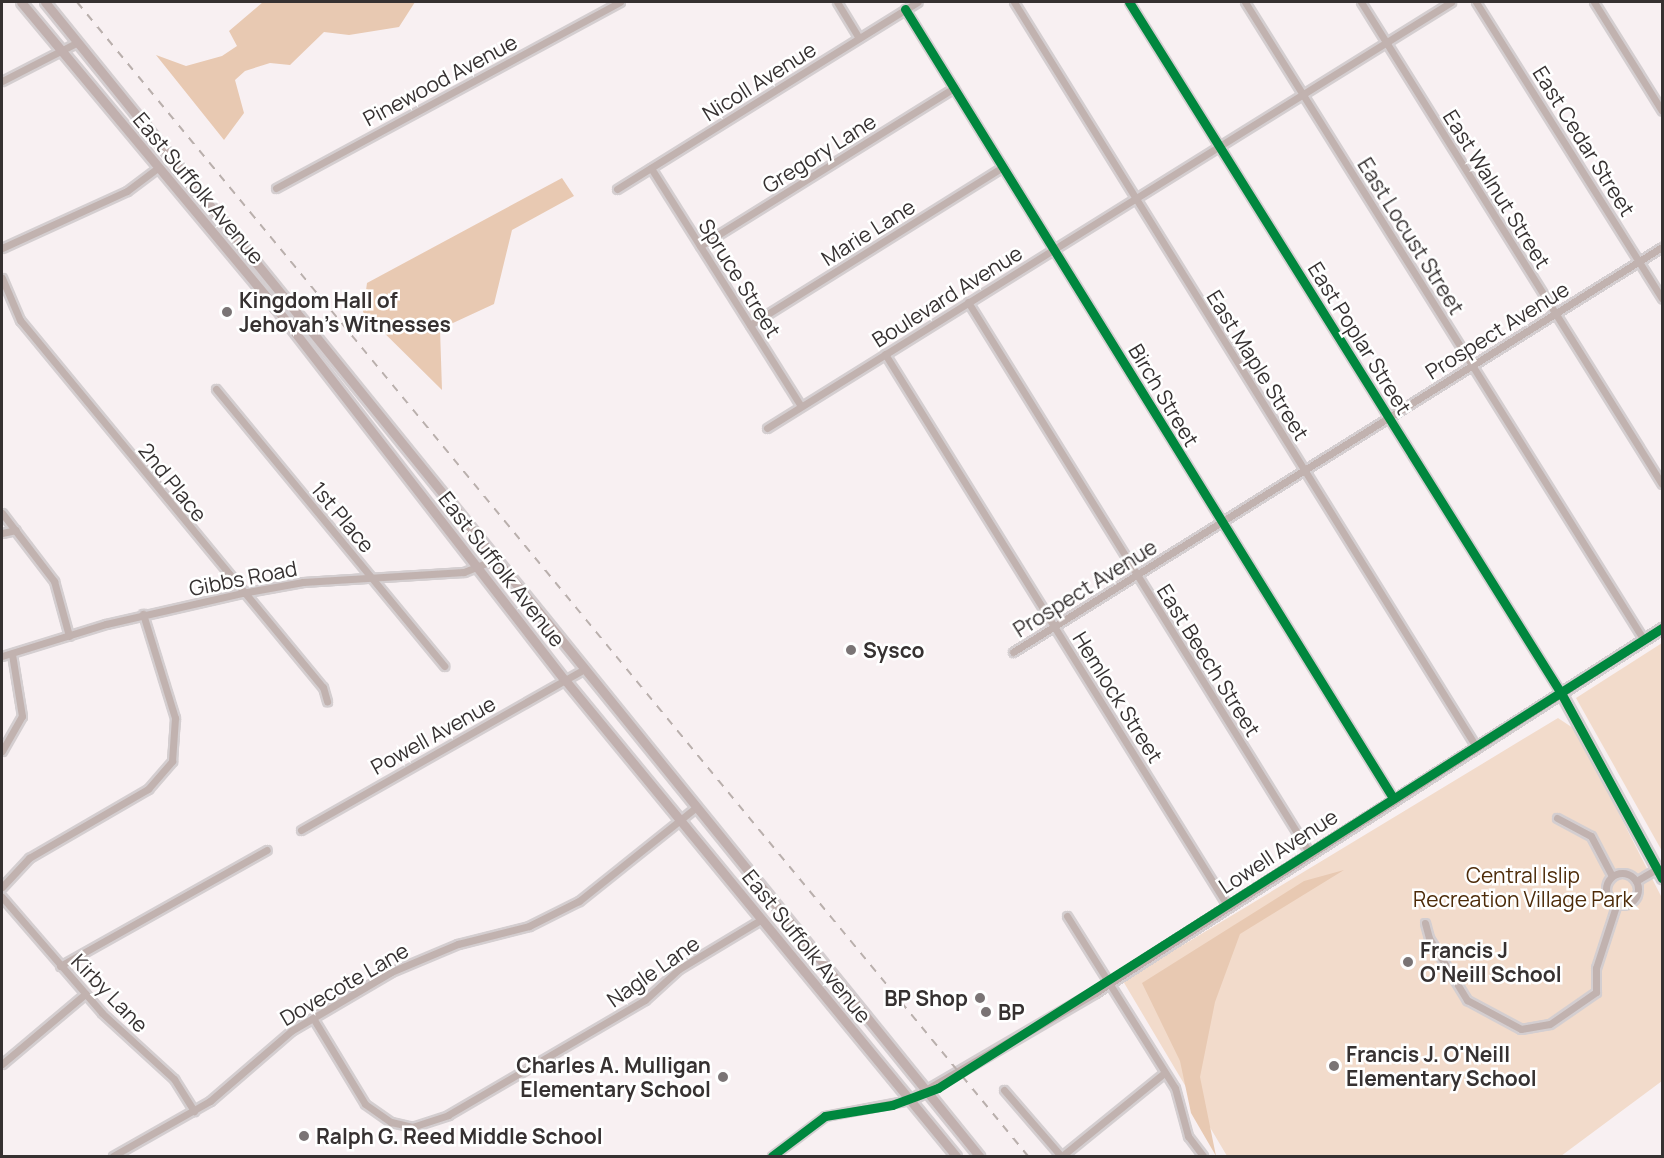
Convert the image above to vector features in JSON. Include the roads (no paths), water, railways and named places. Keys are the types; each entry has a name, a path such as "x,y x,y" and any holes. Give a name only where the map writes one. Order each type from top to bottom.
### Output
{"main road":[{"name":"East Suffolk Avenue","path":"21,2 159,167 565,680 956,1156"},
{"name":"East Suffolk Avenue","path":"45,2 582,671 979,1156"},
{"name":"Lowell Avenue","path":"910,1100 927,1094 1106,985 1475,745 1662,628"},
{"path":"1561,693 1662,878"}],"street":[{"name":"Pinewood Avenue","path":"276,188 620,2"},
{"path":"837,2 859,38"},
{"name":"Nicoll Avenue","path":"617,189 918,2"},
{"name":"East Maple Street","path":"1014,2 1475,745"},
{"name":"East Poplar Street","path":"1129,2 1561,693"},
{"name":"East Locust Street","path":"1245,2 1644,640"},
{"name":"East Walnut Street","path":"1361,2 1662,484"},
{"name":"Boulevard Avenue","path":"767,428 1450,2"},
{"name":"East Cedar Street","path":"1476,2 1662,298"},
{"path":"1594,2 1662,111"},
{"name":"Birch Street","path":"905,9 1393,798"},
{"path":"2,81 63,52 78,42"},
{"name":"Gregory Lane","path":"700,246 954,88"},
{"path":"2,248 127,191 159,167"},
{"name":"Marie Lane","path":"750,325 1003,167"},
{"name":"Spruce Street","path":"651,168 801,406"},
{"name":"Prospect Avenue","path":"1013,651 1306,472 1388,417 1662,247"},
{"name":"2nd Place","path":"2,279 20,320 242,593 323,687 327,701"},
{"name":"East Beech Street","path":"968,302 1309,852"},
{"name":"Hemlock Street","path":"885,354 1227,905"},
{"name":"1st Place","path":"216,389 444,666"},
{"path":"2,513 54,581 69,636"},
{"path":"2,533 16,530"},
{"name":"Gibbs Road","path":"2,656 144,614 242,593 303,582 374,580 478,568 494,560"},
{"path":"2,888 29,858 148,789 172,760 175,718 144,614"},
{"path":"2,751 22,716 12,654"},
{"name":"Powell Avenue","path":"301,830 582,671"},
{"name":"Dovecote Lane","path":"113,1156 194,1111 313,1018 410,963 561,911 608,881 694,809"},
{"path":"1557,818 1591,836 1612,876 1607,894 1617,903"},
{"path":"60,966 267,850"},
{"path":"1636,881 1657,869"},
{"path":"1612,876 1625,873 1636,881"},
{"path":"1617,903 1634,899 1636,881"},
{"name":"Kirby Lane","path":"2,897 85,994 174,1079 194,1111"},
{"path":"1425,923 1429,938 1467,1000 1521,1029 1550,1024 1596,992 1596,968 1617,903"},
{"path":"1067,916 1106,985 1175,1088 1188,1136 1203,1156"},
{"name":"Nagle Lane","path":"313,1018 365,1104 391,1122 412,1126 448,1115 645,1000 679,969 762,920"},
{"path":"2,1064 85,994"},
{"path":"1004,1090 1061,1156 1164,1073"},
{"path":"772,1156 825,1116 910,1100"}],"railway":[{"path":"77,2 1028,1156"}],"place":[{"name":"Kingdom Hall of Jehovah’s Witnesses","path":"227,312"},
{"name":"Sysco","path":"851,650"},
{"name":"Francis J O'Neill School","path":"1408,962"},
{"name":"BP Shop","path":"980,998"},
{"name":"BP","path":"986,1012"},
{"name":"Francis J. O'Neill Elementary School","path":"1334,1066"},
{"name":"Charles A. Mulligan Elementary School","path":"723,1077"},
{"name":"Ralph G. Reed Middle School","path":"304,1136"}],"park label":[{"name":"Central Islip Recreation Village Park","path":"1523,887"}]}
